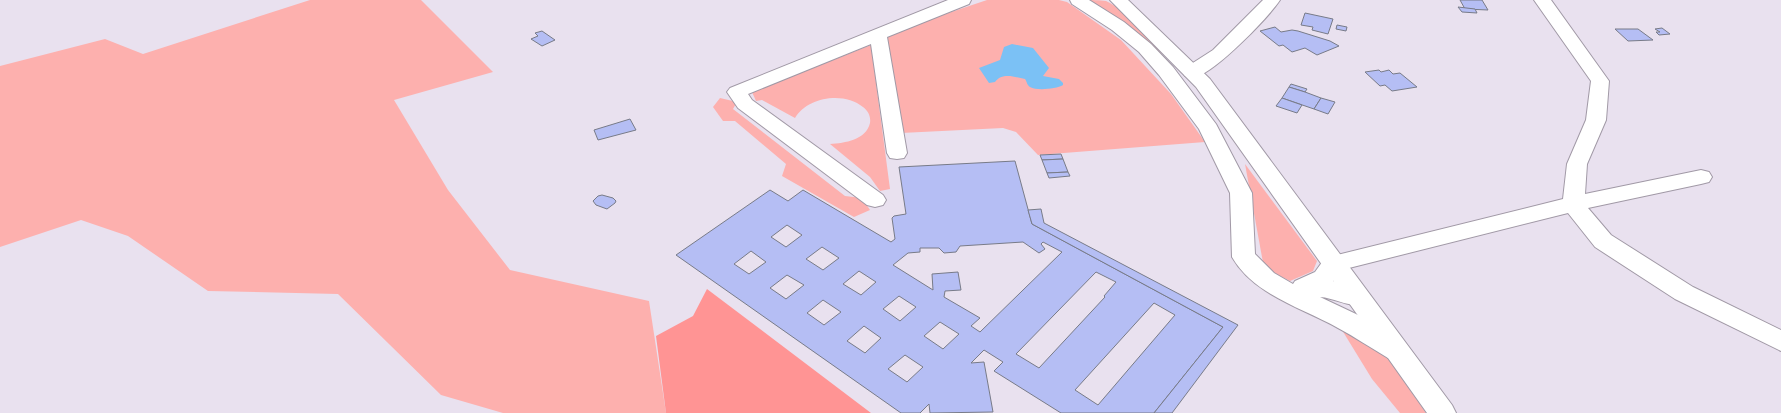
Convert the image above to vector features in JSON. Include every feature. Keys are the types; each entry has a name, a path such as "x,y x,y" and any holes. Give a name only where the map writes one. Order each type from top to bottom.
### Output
{"street":[{"path":"1078,0 1118,26 1145,48 1166,71 1209,128 1242,193 1244,257 1266,279 1289,288 1397,351"},
{"path":"1118,0 1203,83 1442,413"},
{"path":"1192,72 1223,49 1272,0"},
{"path":"1542,0 1600,81 1596,120 1577,164 1573,204 1603,241 1684,293 1781,341"},
{"path":"875,200 745,104 737,92 957,2"},
{"path":"878,34 897,153"},
{"path":"1289,288 1323,278 1333,264 1573,204 1701,176"},
{"path":"1289,288 1329,289 1358,298"},
{"path":"1324,309 1343,306 1358,298"}],"shaded area":[{"path":"310,0 421,0 493,72 394,100 448,190 510,270 649,301 666,413 503,413 441,395 338,294 208,291 128,236 81,220 0,247 0,66 105,39 143,54"},
{"path":"987,0 1059,0 1067,2 1121,40 1171,94 1205,142 1038,155 1016,132 1003,128 901,133 886,34"},
{"path":"1085,0 1106,1 1114,5 1139,27 1166,59 1132,28"},
{"path":"871,45 890,189 880,191 870,177 830,144 854,140 860,137 868,129 870,118 869,114 863,107 846,99 826,99 808,105 795,118 762,100 756,101 752,92"},
{"path":"720,98 737,102 733,109 845,196 862,198 870,210 854,217 782,176 786,164 735,121 723,121 713,107"},
{"path":"1245,164 1317,261 1313,271 1290,281 1264,268"},
{"path":"707,289 871,413 666,413 656,336 693,316"},
{"path":"1334,317 1378,344 1426,413 1400,413 1372,379"}],"water":[{"path":"1012,44 1033,48 1049,68 1043,76 1059,79 1063,85 1037,89 1029,86 1025,79 1013,76 1001,77 995,82 989,83 979,68 1000,60 1004,47"}],"building":[{"path":"1460,0 1482,0 1488,10 1465,9"},
{"path":"1458,7 1475,9 1477,13 1462,12"},
{"path":"1305,13 1333,19 1328,34 1312,30 1313,27 1301,25"},
{"path":"1337,25 1347,27 1346,31 1336,29"},
{"path":"1275,27 1281,32 1292,30 1298,31 1330,41 1339,46 1317,55 1305,48 1292,52 1283,45 1279,46 1260,31"},
{"path":"1662,28 1670,34 1659,35 1656,32 1660,32 1655,29"},
{"path":"1615,29 1638,29 1653,40 1628,41"},
{"path":"542,31 555,40 542,46 531,39 538,36 535,33"},
{"path":"1379,70 1381,72 1389,70 1393,74 1400,73 1417,87 1392,91 1385,85 1380,86 1365,72"},
{"path":"1291,84 1307,89 1305,92 1289,87"},
{"path":"1289,87 1321,98 1314,109 1282,98"},
{"path":"1282,98 1302,105 1297,113 1276,106"},
{"path":"1321,98 1335,102 1328,114 1314,109"},
{"path":"630,119 636,130 598,140 594,130"},
{"path":"1061,154 1063,159 1042,160 1040,155"},
{"path":"1063,159 1068,172 1047,173 1042,160"},
{"path":"1015,161 1032,224 1223,327 1154,413 1061,413 994,371 1003,362 984,350 971,363 984,362 993,412 930,413 929,404 920,413 901,413 676,255 770,190 788,201 803,190 891,242 895,239 892,218 894,216 906,214 899,167","holes":["787,225 802,235 786,247 771,237","1023,242 1039,253 1045,249 1041,244 1043,242 1062,252 980,332 971,326 980,318 944,297 945,291 961,290 958,272 932,274 933,290 893,265 908,253 920,252 920,248 939,248 944,253 956,252 960,246","822,247 839,258 823,270 806,259","751,251 766,262 749,274 734,264","859,271 876,282 861,295 843,284","1096,272 1116,282 1104,296 1105,297 1039,368 1016,354","787,275 804,285 786,299 770,288","899,296 916,307 900,321 883,309","823,300 841,312 824,325 807,313","1154,303 1175,315 1098,405 1075,390","940,322 959,334 943,349 924,336","864,326 881,338 865,353 847,341","905,355 923,367 907,382 888,369"]},
{"path":"1068,172 1070,176 1049,178 1047,173"},
{"path":"602,195 613,198 616,201 615,203 607,209 596,205 593,201 598,196"},
{"path":"1041,209 1044,223 1238,325 1172,413 1154,413 1223,327 1032,224 1028,210"}]}
